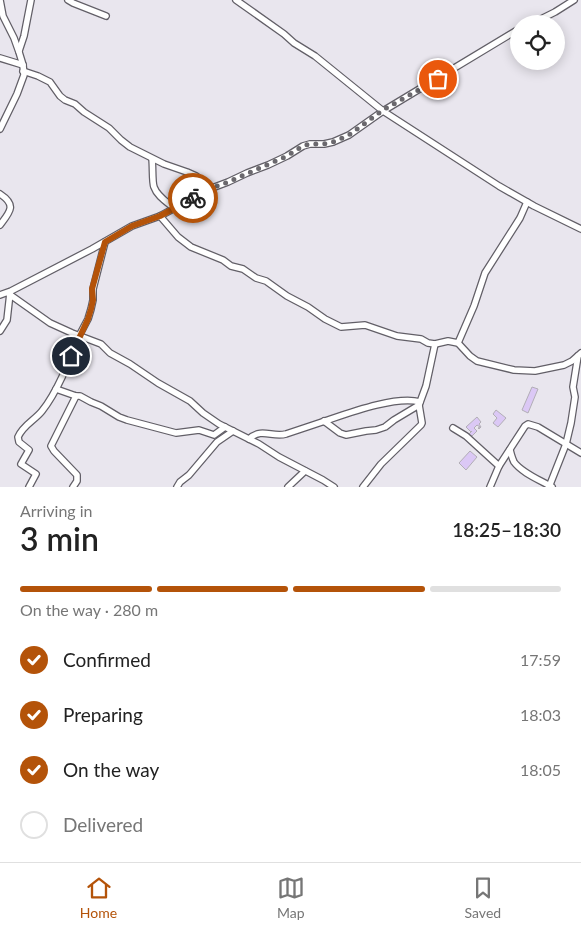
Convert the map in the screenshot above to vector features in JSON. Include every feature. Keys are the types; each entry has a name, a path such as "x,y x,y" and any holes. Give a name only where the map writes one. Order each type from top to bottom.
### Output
{"street":[{"path":"0,0 4,16 19,52 24,75 0,129"},
{"path":"19,52 31,0"},
{"path":"68,0 106,16"},
{"path":"236,0 294,43 315,56 383,110 499,186 581,229"},
{"path":"549,15 574,0"},
{"path":"0,23 4,16"},
{"path":"0,295 10,292 132,226 160,216 212,188 268,166 303,146 333,142 349,135 383,110 510,35"},
{"path":"0,58 50,82 60,96 76,104 91,117 109,128 130,147 152,159 196,176 212,188"},
{"path":"152,159 155,189 174,208"},
{"path":"0,194 8,200 11,208 10,213 0,225"},
{"path":"458,344 474,306 484,273 520,218 527,202"},
{"path":"160,216 178,237 191,247 266,281 325,320 342,327 365,325 397,336 413,338 428,343 448,342 458,344 477,361 514,370 535,371 550,369 564,365 580,355"},
{"path":"29,487 36,474 21,464 29,450 19,442 18,436 42,410 56,389 88,319 93,300 92,289 105,242"},
{"path":"0,331 7,320 10,292"},
{"path":"10,292 50,323 101,344 110,353 190,401 203,413 225,427 259,444 334,487"},
{"path":"362,487 381,464 420,427 422,423 419,403 426,386 435,344"},
{"path":"510,450 515,464 550,487 566,444 571,423 575,397 573,387 580,355"},
{"path":"56,389 80,396 127,420 176,433 199,430 214,435 217,442"},
{"path":"73,487 77,481 77,475 51,446 76,396"},
{"path":"249,439 258,433 282,435 371,406 414,400 419,403"},
{"path":"324,421 346,436 384,427 419,403"},
{"path":"490,487 500,466 528,424 538,427 581,453"},
{"path":"214,435 225,427"},
{"path":"453,428 466,436 500,466"},
{"path":"178,487 180,482 189,475 217,442 233,431"},
{"path":"288,487 305,471"}],"building":[{"path":"532,387 538,389 528,413 522,410"},
{"path":"496,410 506,418 498,427 493,423 497,418 493,414"},
{"path":"477,417 481,422 479,424 481,427 479,429 480,427 477,425 474,428 477,431 472,436 469,434 471,432 466,427"},
{"path":"470,451 477,457 466,470 459,463"}],"way so far":[{"path":"193,198 247,173 268,166 303,146 333,142 349,135 383,110 438,79"}],"route":[{"path":"71,356 91,309 93,300 92,289 105,242 132,226 160,216 193,198"}]}
